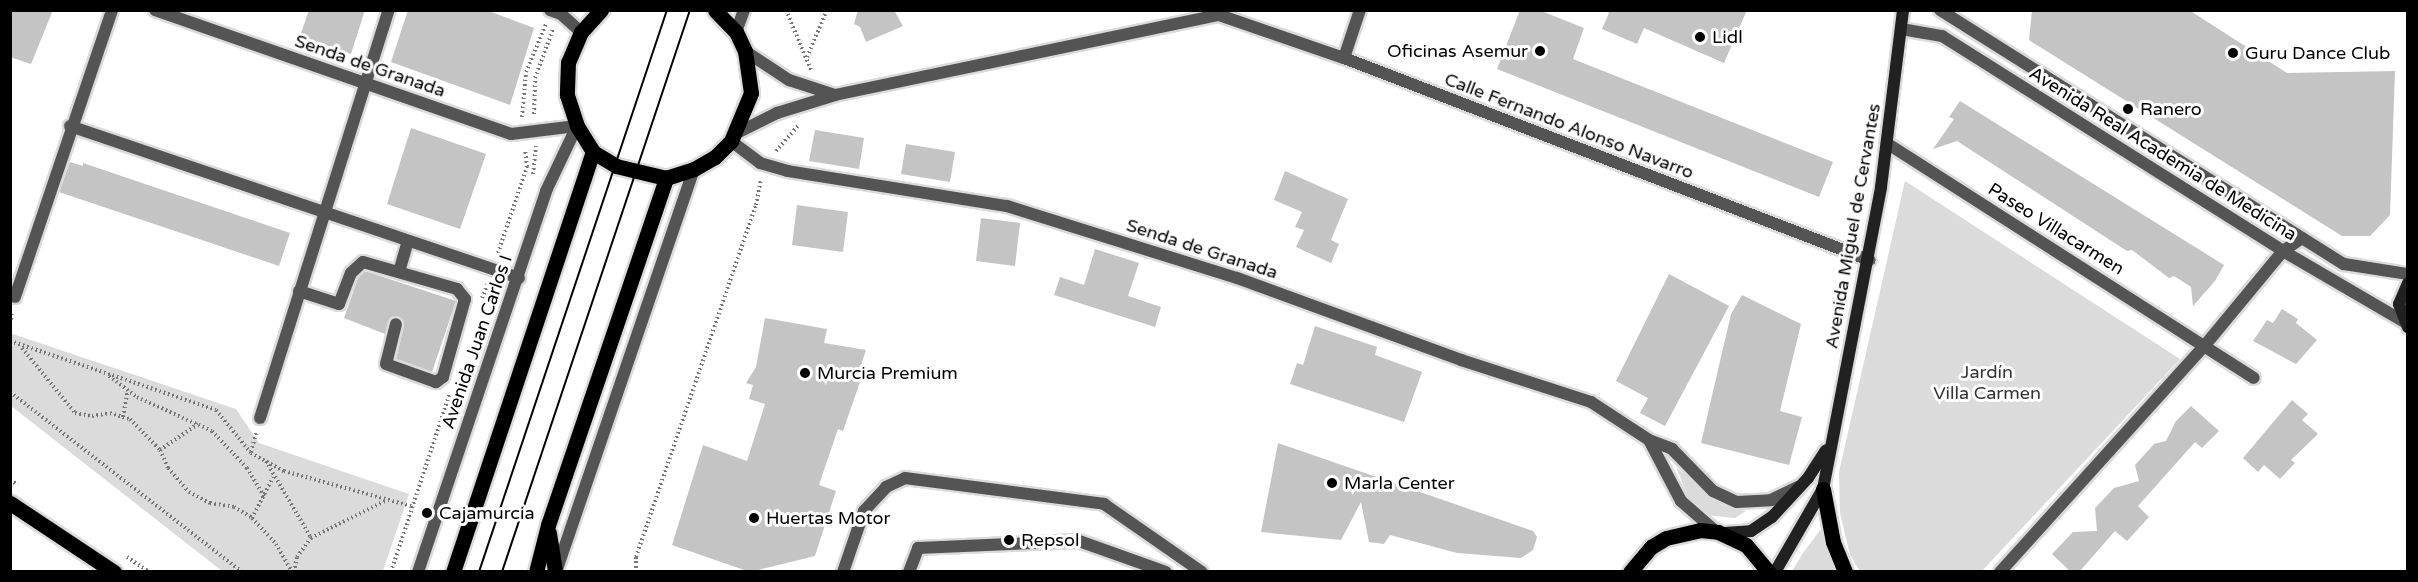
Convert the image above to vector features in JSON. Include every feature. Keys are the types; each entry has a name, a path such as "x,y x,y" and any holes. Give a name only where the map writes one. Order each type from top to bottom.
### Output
{"main road":[{"path":"601,10 581,32 568,73 567,95 577,126 593,152 636,173 666,178 694,169 734,137 751,93 745,51 736,32 715,10"},
{"name":"Avenida Miguel de Cervantes","path":"1775,572 1823,489 1828,447 1869,260 1888,144 1903,10"},
{"path":"453,572 593,152"},
{"path":"536,572 548,525 666,178"},
{"path":"2405,324 2399,304 2408,283"},
{"name":"Avenida Miguel de Cervantes","path":"1718,532 1751,531 1773,517 1803,485 1828,447"},
{"path":"1823,489 1833,542 1845,572"},
{"path":"10,503 114,572"},
{"path":"548,525 556,572"},
{"path":"1630,572 1651,547 1682,532 1718,532 1746,545 1769,572"}],"street":[{"path":"15,297 70,126 112,10"},
{"name":"Senda de Granada","path":"155,10 511,134 577,126"},
{"path":"260,418 388,10"},
{"path":"736,32 744,10"},
{"path":"1344,58 1360,10"},
{"name":"Avenida Real Academia de Medicina","path":"1940,10 2343,264 2408,274"},
{"path":"555,12 581,32"},
{"name":"Calle Fernando Alonso Navarro","path":"734,137 777,113 835,95 1219,15 1344,58 1869,260"},
{"name":"Avenida Real Academia de Medicina","path":"1901,29 1942,36 2283,251 2405,324"},
{"path":"745,51 789,80 835,95"},
{"path":"70,126 519,278"},
{"name":"Avenida Juan Carlos I","path":"418,572 519,278 546,192 577,126"},
{"name":"Senda de Granada","path":"734,137 767,165 1007,206 1215,271 1461,360 1591,402 1649,440 1672,449 1713,491 1737,502 1771,501 1803,485"},
{"name":"Paseo Villacarmen","path":"1888,144 2206,344 2254,378"},
{"path":"556,572 694,169"},
{"path":"2000,572 2206,344 2283,251 2302,238"},
{"path":"399,272 408,241"},
{"path":"299,291 339,304 351,273 363,262 457,289 465,300 443,376 436,382 386,364 396,324"},
{"path":"1649,440 1680,501 1690,514 1718,532"},
{"path":"843,572 864,511 886,487 905,478 1104,504 1202,572"},
{"path":"909,572 918,548 1079,541 1166,572"}],"path":[{"path":"786,10 807,58 810,87"},
{"path":"807,58 827,10"},
{"path":"530,186 536,131 535,78 555,12"},
{"path":"636,572 636,557 767,165 777,148 805,120 809,103"},
{"path":"10,341 21,347 216,410 251,453 284,471 411,506 391,572"},
{"path":"21,347 75,413 123,417 130,420 160,450 168,468 189,492 210,503 234,507 252,518 276,544 293,572"},
{"path":"106,374 128,390 212,431 247,468 265,498"},
{"path":"123,417 128,390"},
{"path":"10,392 242,572"},
{"path":"160,450 198,424"},
{"path":"265,461 311,538"},
{"path":"398,572 432,471"},
{"path":"252,518 265,498 273,476"},
{"path":"293,572 297,557 311,538 388,500"}],"green space":[{"name":"Jardín Villa Carmen","path":"1905,181 2180,359 1982,571 1860,571 1850,555 1840,513 1839,472"},
{"path":"10,333 236,409 259,443 409,494 383,571 222,571 11,406"},
{"path":"1676,467 1723,506 1746,511 1735,518 1705,515 1687,495"},
{"path":"1821,529 1836,571 1792,571 1803,553"}],"building":[{"path":"10,10 53,10 31,64 10,57"},
{"path":"309,10 365,10 351,54 300,36"},
{"path":"408,10 486,10 534,28 510,105 391,62"},
{"path":"858,10 894,10 903,26 866,42 860,27 854,24"},
{"path":"1520,10 1539,10 1584,28 1573,59 1833,162 1819,197 1497,69"},
{"name":"Lidl","path":"1604,10 1747,10 1724,63 1644,28 1637,44 1602,29 1609,13"},
{"path":"2032,10 2189,10 2287,73 2395,71 2390,215 2370,236 2342,236 2029,40"},
{"path":"1960,101 2224,265 2215,281 2193,306 2191,287 2174,276 2169,278 2132,250 2127,251 1957,141 1933,149 1954,119 1949,117"},
{"path":"411,128 486,154 460,229 387,204"},
{"path":"815,130 864,138 859,169 809,161"},
{"path":"906,144 955,152 950,182 901,174"},
{"path":"70,162 83,166 83,163 290,233 279,266 59,192"},
{"path":"1285,171 1348,199 1331,240 1339,244 1331,263 1296,247 1304,230 1295,227 1302,212 1274,200"},
{"path":"797,205 848,212 843,252 792,245"},
{"path":"981,218 1020,223 1015,266 976,261"},
{"path":"1095,249 1139,263 1128,296 1161,307 1155,327 1054,295 1060,277 1084,285"},
{"path":"365,271 456,301 432,372 396,359 404,326 401,318 391,318 385,334 344,318 358,278"},
{"path":"1669,274 1729,306 1665,426 1640,413 1648,398 1616,381"},
{"path":"1742,295 1801,324 1780,411 1802,417 1789,465 1701,443 1731,314"},
{"path":"2282,309 2298,319 2296,323 2317,340 2296,364 2253,341 2267,320 2273,323"},
{"name":"Huertas Motor","path":"765,318 827,329 824,343 866,350 856,380 860,382 843,431 838,429 819,485 836,491 815,556 750,572 672,545 703,445 747,461 765,404 749,399 753,385 746,383 756,367"},
{"path":"1315,326 1377,347 1375,355 1422,372 1404,422 1290,384 1297,363 1303,365"},
{"path":"2292,400 2308,414 2302,420 2318,434 2291,460 2295,463 2280,479 2264,465 2258,472 2243,458"},
{"path":"2191,406 2219,431 2202,448 2195,442 2138,506 2149,517 2127,541 2115,531 2079,572 2071,572 2052,554 2073,532 2097,531 2095,508 2114,488 2139,481 2135,465 2154,444 2166,441 2176,421"},
{"name":"Marla Center","path":"1278,443 1533,531 1537,537 1533,550 1521,558 1457,553 1390,535 1384,544 1369,542 1361,502 1341,540 1261,532"}],"tram line":[{"path":"479,572 667,10"},
{"path":"502,572 690,10"}],"place":[{"name":"Lidl","path":"1700,37"},
{"name":"Oficinas Asemur","path":"1540,51"},
{"name":"Guru Dance Club","path":"2233,53"},
{"name":"Ranero","path":"2128,109"},
{"name":"Murcia Premium","path":"805,373"},
{"name":"Marla Center","path":"1332,483"},
{"name":"Cajamurcia","path":"427,513"},
{"name":"Huertas Motor","path":"754,518"},
{"name":"Repsol","path":"1009,540"}]}
